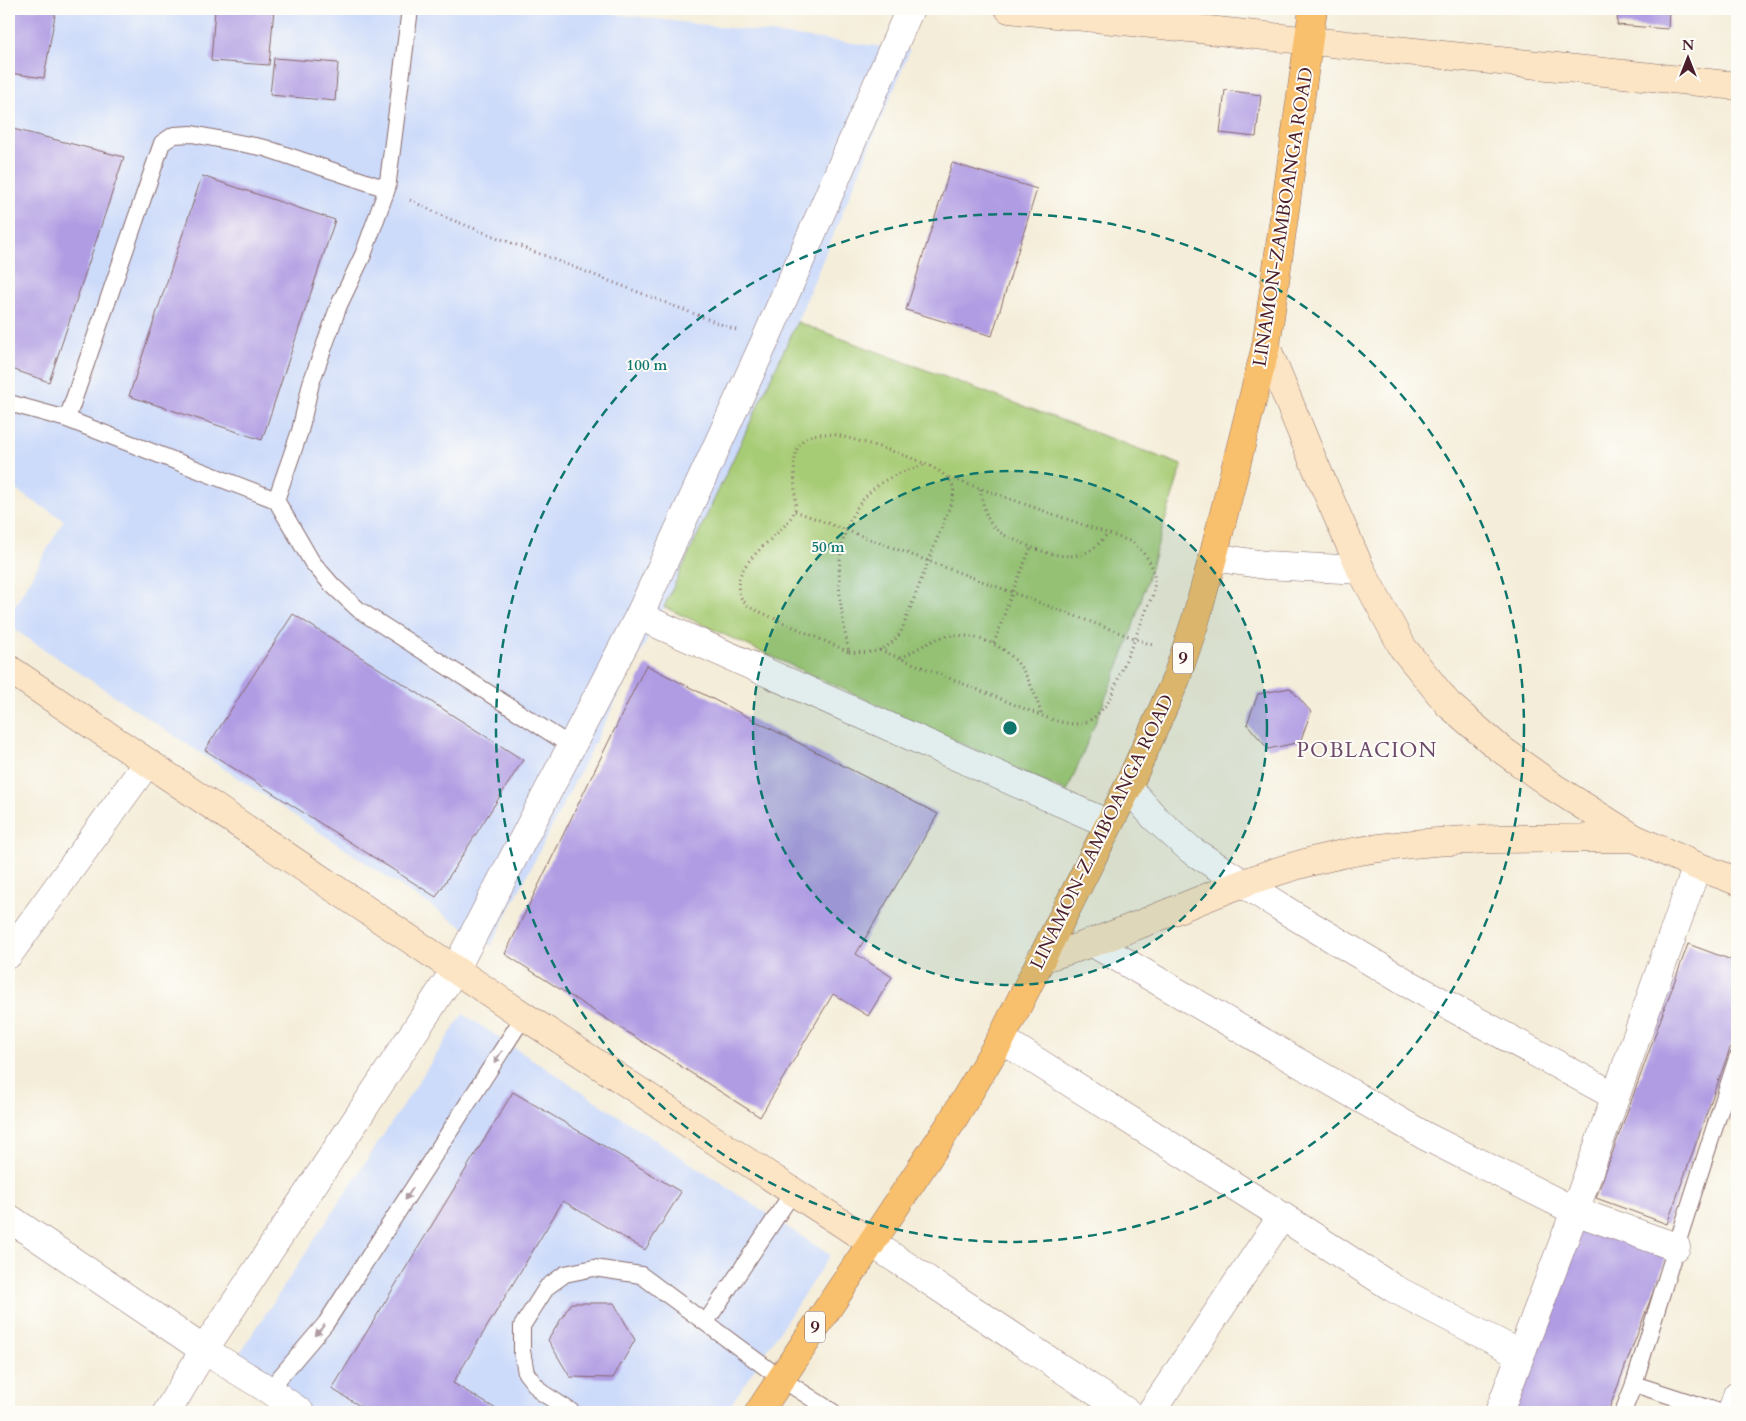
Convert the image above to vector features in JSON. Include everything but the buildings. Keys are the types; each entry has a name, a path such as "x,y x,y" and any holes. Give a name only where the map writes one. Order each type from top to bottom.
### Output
{"highway":[{"name":"LINAMON-ZAMBOANGA ROAD","path":"758,1412 949,1126 1001,1039 1128,787 1176,679 1213,557 1266,346 1314,9"}],"street":[{"path":"167,1412 204,1350 455,970 639,616 765,341 910,9"},
{"path":"1008,9 1737,86"},
{"path":"1266,346 1361,570 1402,648 1448,704 1498,747 1555,788 1634,838 1737,882"},
{"path":"1213,557 1265,565 1361,570"},
{"path":"639,616 1109,824"},
{"path":"9,669 524,1016 1127,1412"},
{"path":"9,954 147,763"},
{"path":"1128,787 1155,818 1191,850 1242,883 1406,983 1615,1096"},
{"path":"1040,959 1091,942 1242,883 1329,857 1399,845 1500,840 1634,838"},
{"path":"1498,1412 1575,1211 1698,866"},
{"path":"1091,942 1425,1136 1575,1211 1676,1247"},
{"path":"1001,1039 1393,1288 1520,1354"},
{"path":"1151,1412 1282,1216"},
{"path":"9,1218 204,1350 269,1390 300,1412"},
{"path":"1732,1412 1737,1395"}],"lane":[{"path":"276,500 300,431 311,383 336,314 363,255 387,189 410,9"},
{"path":"68,419 162,143 174,135 192,134 265,148 387,189"},
{"path":"9,403 68,419 276,500 312,562 332,585 359,610 571,746"},
{"path":"269,1390 326,1323 524,1016"},
{"path":"1623,1412 1634,1384 1737,1058"},
{"path":"706,1322 793,1192"},
{"path":"572,1412 541,1392 526,1373 522,1352 522,1326 547,1287 565,1274 594,1268 641,1275 780,1378 833,1412"},
{"path":"1634,1384 1720,1412"}],"path":[{"path":"387,189 448,218 765,341"},
{"path":"880,650 1042,716 1068,725 1087,722 1099,714 1109,701 1153,594 1156,580 1154,571 1141,549 1132,542 946,476 927,464 837,434 824,433 806,437 800,442 794,462 795,511 780,530 755,554 742,570 738,584 740,594 749,607 758,612 849,652 865,654 880,650 893,643 901,632 930,562 953,498 954,489 946,476"},
{"path":"849,652 842,615 838,575 839,560 847,531 862,501 882,482 927,464"},
{"path":"980,488 984,508 992,525 1006,536 1042,552 1060,556 1077,554 1094,548 1108,533"},
{"path":"795,511 1184,656"},
{"path":"994,643 1031,547"},
{"path":"900,659 924,645 945,636 966,636 994,643 1008,653 1024,672 1033,689 1042,716"}],"shaded area":[{"path":"9,9 574,9 910,50 797,322 664,607 491,946 9,626 9,616 64,520 9,486"},
{"path":"463,1014 830,1255 726,1412 303,1412 232,1365"}],"green space":[{"path":"797,322 1182,465 1128,643 1067,792 664,607"}],"district":[{"name":"POBLACION","path":"1367,750"}]}
